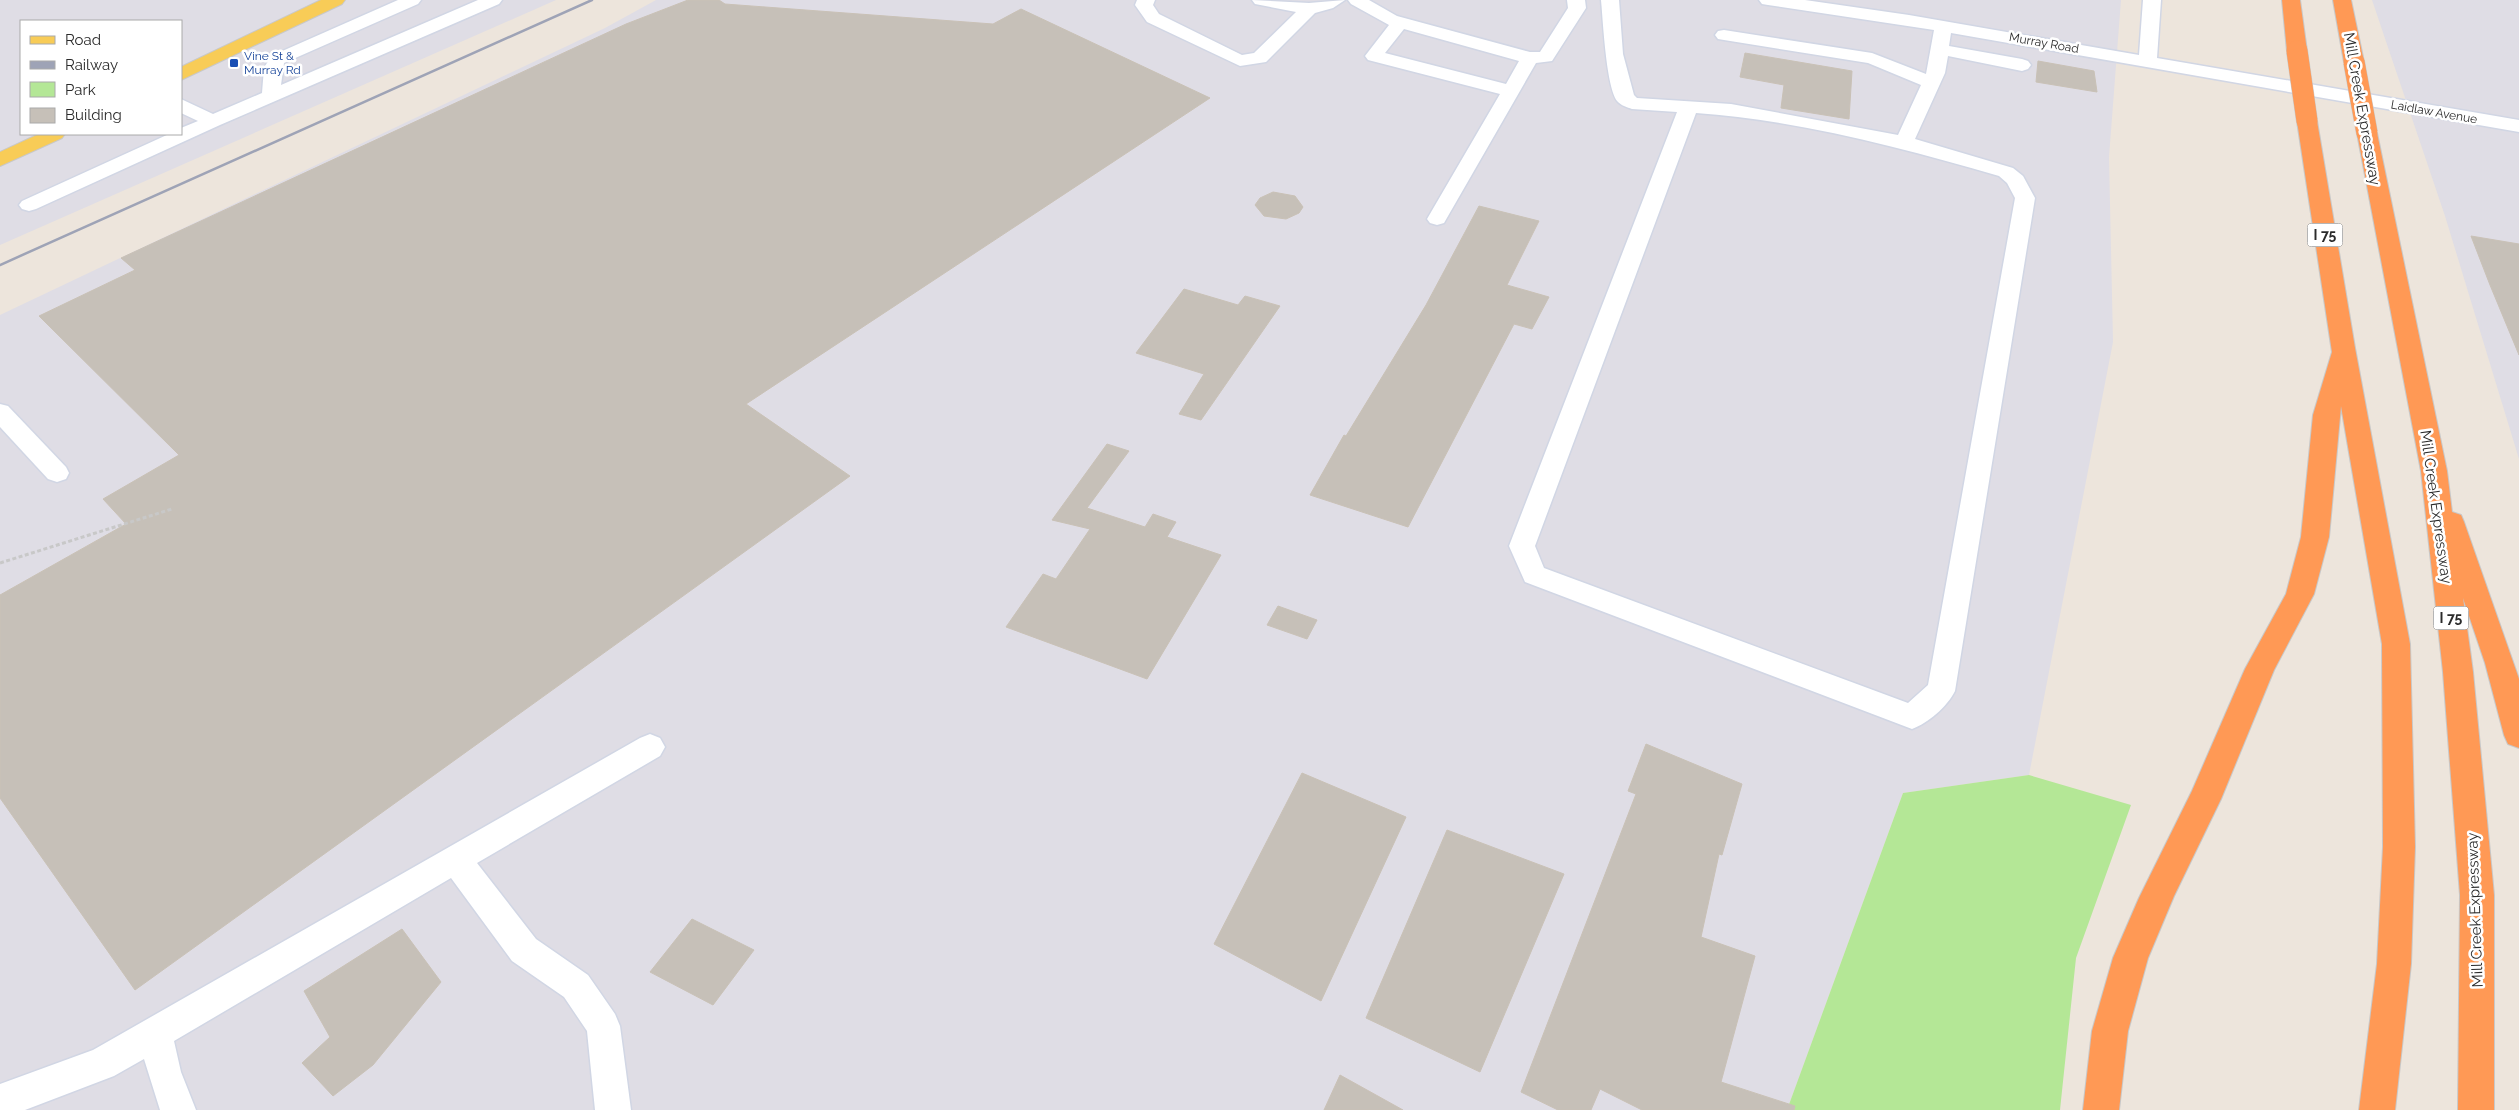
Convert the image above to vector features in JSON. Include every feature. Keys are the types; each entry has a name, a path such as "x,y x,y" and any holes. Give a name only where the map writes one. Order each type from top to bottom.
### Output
{"highway":[{"name":"I 75","path":"2291,0 2307,121 2343,348 2396,644 2399,857 2394,964 2377,1110"},
{"name":"Mill Creek Expressway","path":"2342,0 2434,471 2458,672 2478,895 2476,1110"},
{"path":"2101,1110 2103,1071 2116,1004 2132,957 2195,816 2205,799 2260,669 2300,594 2315,537 2326,415 2343,348"},
{"path":"2434,471 2500,663 2519,735"}],"main road":[{"path":"182,74 336,0"},
{"path":"0,160 53,135"}],"street":[{"path":"271,96 273,68 277,60 412,0"},
{"path":"182,134 493,0"},
{"path":"1146,0 1144,5 1153,18 1240,61 1260,58 1309,9"},
{"path":"1261,0 1309,9 1325,7 1336,0"},
{"path":"1357,0 1390,20 1530,58 1546,57 1577,8 1576,0"},
{"path":"1610,0 1614,54 1625,98 1632,102 1689,106 1731,110 1904,142 2006,172 2016,180 2025,198 1941,691 1912,717 1534,575 1522,546 1689,106"},
{"name":"Murray Road","path":"1768,0 1873,7 1943,26 2319,92"},
{"path":"2148,61 2152,0"},
{"path":"1400,22 1374,56 1512,90"},
{"path":"1904,142 1936,73 1943,26"},
{"path":"1724,34 1872,58 1931,82"},
{"path":"1939,49 2022,65"},
{"path":"1437,219 1530,58"},
{"name":"Laidlaw Avenue","path":"2319,92 2519,126"},
{"path":"182,105 213,120"},
{"path":"28,205 180,135"},
{"path":"0,412 57,473"},
{"path":"0,1102 102,1064 650,747"},
{"path":"456,860 524,950 576,986 603,1026 613,1110"},
{"path":"155,1034 164,1072 178,1110"}],"path":[{"path":"0,563 172,509"}],"shaded area":[{"path":"0,0 556,0 0,245"},
{"path":"656,0 2121,0 2109,157 2113,342 2029,775 1903,793 1787,1110 0,1110 0,315 605,28"},
{"path":"2372,0 2519,0 2519,459 2445,216"}],"green space":[{"path":"2029,775 2131,805 2076,958 2060,1110 1787,1110 1903,793"}],"building":[{"path":"688,0 719,0 725,4 993,24 1021,9 1210,98 746,404 850,476 135,990 0,798 0,595 126,524 103,499 179,455 39,316 135,270 121,258 626,24"},
{"path":"1745,53 1852,71 1849,119 1781,108 1784,85 1740,77"},
{"path":"2038,61 2094,71 2097,92 2036,82"},
{"path":"1273,192 1295,196 1303,207 1299,213 1286,219 1264,216 1255,205 1260,198"},
{"path":"1479,206 1539,221 1507,285 1549,297 1532,329 1514,324 1408,527 1310,495 1344,435 1346,436 1426,305"},
{"path":"2471,236 2519,244 2519,355 2490,285"},
{"path":"1184,289 1238,305 1245,296 1280,306 1201,420 1179,414 1204,374 1136,353"},
{"path":"1107,444 1129,451 1087,508 1145,527 1153,514 1176,522 1167,537 1221,555 1147,679 1006,627 1043,574 1056,579 1090,529 1052,520"},
{"path":"1278,606 1317,620 1307,639 1267,625"},
{"path":"1646,744 1742,784 1722,855 1719,854 1701,937 1755,956 1721,1082 1795,1106 1794,1110 1642,1110 1600,1089 1591,1110 1558,1110 1521,1092 1636,794 1628,791"},
{"path":"1302,773 1406,817 1321,1001 1214,944"},
{"path":"1447,830 1564,874 1480,1072 1366,1018"},
{"path":"692,919 754,950 713,1005 650,972"},
{"path":"402,929 441,982 373,1065 333,1096 302,1063 330,1037 304,991"},
{"path":"1340,1075 1403,1110 1324,1110"}],"railway":[{"path":"0,265 592,0"}],"place":[{"name":"Vine St & Murray Rd","path":"234,63"}]}
